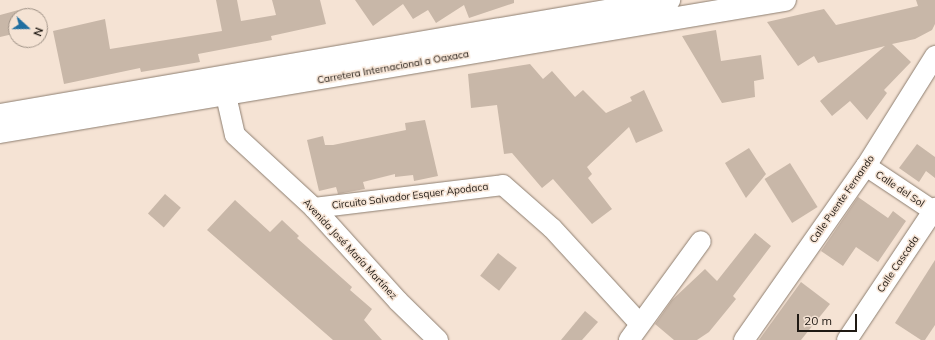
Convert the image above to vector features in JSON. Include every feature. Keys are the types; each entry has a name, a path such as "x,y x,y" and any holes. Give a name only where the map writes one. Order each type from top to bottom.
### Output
{"street":[{"name":"Carretera Internacional a Oaxaca","path":"290,74 669,0"},
{"name":"Carretera Internacional a Oaxaca","path":"0,115 225,85 785,0"},
{"name":"Calle Puente Fernando","path":"744,340 866,166 935,56"},
{"name":"Carretera Internacional a Oaxaca","path":"0,132 225,85"},
{"name":"Avenida José María Martínez","path":"225,85 235,135 314,208 398,301 438,340"},
{"name":"Calle del Sol","path":"866,166 934,210"},
{"name":"Circuito Salvador Esquer Apodaca","path":"314,208 503,185 552,228 634,332 701,241"},
{"name":"Calle Cascada","path":"847,340 934,210"}],"building":[{"path":"216,0 237,0 241,21 276,15 272,0 320,0 326,24 271,36 272,40 198,54 200,62 141,72 140,68 64,84 53,31 105,19 110,49 222,31"},
{"path":"355,0 514,0 514,3 469,18 464,5 436,23 428,10 413,19 403,4 373,26"},
{"path":"916,0 935,0 935,24 932,30 915,39 892,44 911,62 884,90 887,93 867,120 850,101 832,116 820,101 885,46 818,63 814,56 798,66 767,22 824,9 836,25 918,6"},
{"path":"8,13 8,35 0,37 0,15"},
{"path":"716,30 721,61 761,55 764,79 754,81 755,97 722,103 682,36"},
{"path":"530,64 543,79 552,71 575,97 583,90 606,113 632,101 630,97 644,90 663,131 636,143 629,127 587,167 592,174 588,178 612,209 592,224 553,179 542,188 512,153 504,154 497,105 471,108 468,74"},
{"path":"425,120 438,176 414,181 413,175 395,177 395,174 363,182 365,189 338,194 336,187 319,191 307,140 323,136 325,145 333,145 406,130 405,123"},
{"path":"917,144 935,157 935,178 926,171 919,182 899,168"},
{"path":"749,148 766,174 746,198 725,163"},
{"path":"790,163 818,207 792,223 765,179"},
{"path":"165,194 181,208 164,227 148,214"},
{"path":"858,197 888,218 893,211 906,221 878,262 856,247 843,266 821,251"},
{"path":"235,200 270,232 282,220 299,236 297,238 352,287 350,290 372,309 364,320 382,340 333,340 207,230"},
{"path":"755,233 771,246 733,296 736,299 709,332 697,340 674,340 655,324 672,300 705,269 717,281"},
{"path":"498,253 517,268 499,291 480,276"},
{"path":"935,260 935,325 925,340 921,340 895,323"},
{"path":"801,282 830,304 801,340 759,340"},
{"path":"585,311 598,322 582,340 561,340"}]}
